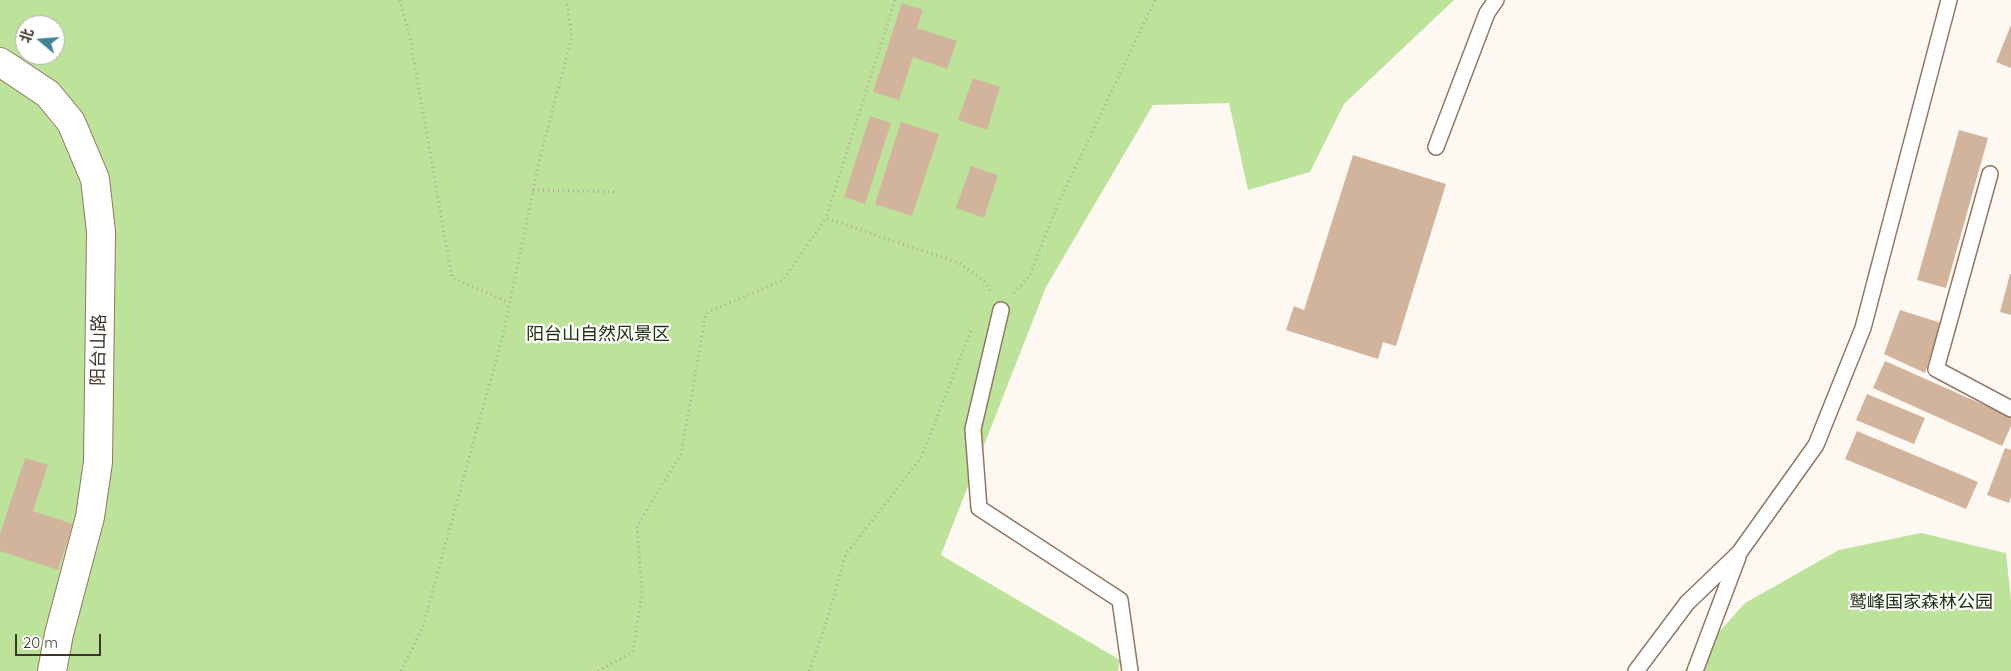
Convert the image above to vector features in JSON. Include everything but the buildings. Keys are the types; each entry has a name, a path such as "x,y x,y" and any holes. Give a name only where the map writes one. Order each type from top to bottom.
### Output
{"street":[{"name":"阳台山路","path":"0,62 48,94 71,122 95,179 101,232 98,462 90,516 59,634 52,671"}],"lane":[{"path":"1436,148 1487,13 1496,0"},
{"path":"1636,671 1687,603 1740,553 1816,445 1863,328 1949,0"},
{"path":"1990,174 1936,369 2011,409"},
{"path":"1001,310 973,429 979,508 1120,600 1130,671"},
{"path":"1695,671 1740,553"}],"path":[{"path":"400,0 410,38 452,278 509,302"},
{"path":"402,671 423,626 501,340 533,190 572,36 566,0"},
{"path":"598,671 633,652 642,592 637,526 681,454 706,314 783,280 826,218 895,0"},
{"path":"533,190 618,192"},
{"path":"826,218 960,263 984,281 1001,310"}],"green space":[{"name":"阳台山自然风景区","path":"0,0 1454,0 1344,104 1310,172 1248,190 1229,103 1153,105 1046,287 941,555 1120,660 1118,671 0,671"},
{"name":"鹫峰国家森林公园","path":"1921,533 2006,553 2011,601 2011,671 1684,671 1745,603 1839,550"}]}
